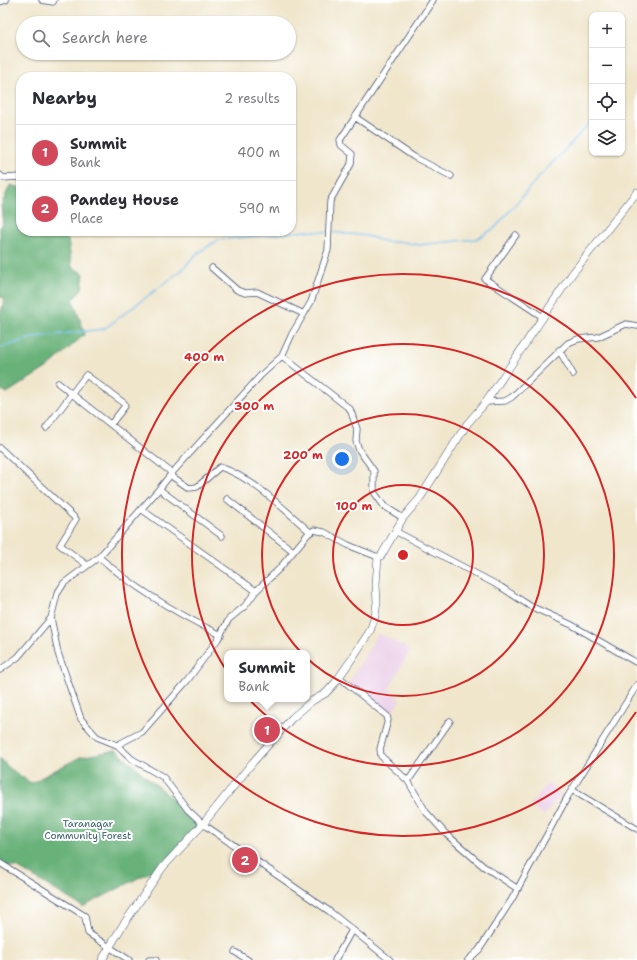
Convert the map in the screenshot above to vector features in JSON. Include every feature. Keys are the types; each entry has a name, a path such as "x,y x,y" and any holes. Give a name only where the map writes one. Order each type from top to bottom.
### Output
{"street":[{"path":"0,2 6,0"},
{"path":"42,0 53,2 54,0"},
{"path":"390,960 329,911 203,824 188,810 163,777 132,759 117,745 98,737 81,719 58,653 51,618 57,594 64,583 99,557 171,474 261,375 282,356 292,334 312,302 328,250 330,201 352,160 352,154 341,145 340,140 433,0"},
{"path":"355,117 414,157 437,167 451,176"},
{"path":"0,175 3,178 16,177"},
{"path":"102,960 163,867 203,824 253,762 292,718 312,701 326,693 339,678 370,631 377,602 376,584 378,557 381,556 403,518 420,498 468,424 486,402 572,274 637,192"},
{"path":"516,235 485,279 543,317"},
{"path":"212,268 237,290 245,294 257,292 304,314"},
{"path":"486,402 505,401 512,397 559,350 568,343 578,339 598,337 626,324 637,326"},
{"path":"559,350 572,374"},
{"path":"282,356 350,409 357,429 356,441 359,450 374,471 374,492 384,506 403,518"},
{"path":"46,428 71,393 86,376 124,403 125,406 111,424"},
{"path":"58,383 189,488 197,487 220,467 230,470 251,483 310,532"},
{"path":"0,448 76,520 60,545 87,566"},
{"path":"159,489 222,536"},
{"path":"227,499 293,551"},
{"path":"141,509 256,591"},
{"path":"117,745 142,732 187,681 221,635 230,619 245,606 256,591 279,569 310,532 314,530 324,532 348,545 378,557"},
{"path":"395,531 501,587 530,606 572,625 637,663"},
{"path":"99,557 111,568 168,606 221,635"},
{"path":"0,670 18,657 51,618"},
{"path":"339,678 387,716 388,720 380,749 381,756 408,780 423,807 445,833 483,866 518,889"},
{"path":"468,960 482,947 518,889 572,790 637,685"},
{"path":"408,780 450,721"},
{"path":"572,790 637,829"},
{"path":"0,863 85,916 88,933 129,960"},
{"path":"335,960 352,930"},
{"path":"235,952 248,960"},
{"path":"149,960 156,960"}],"shaded area":[{"path":"378,633 410,650 389,689 400,700 391,713 361,695 349,683"},
{"path":"548,783 561,794 544,816 530,805"}],"green space":[{"path":"10,185 16,187 16,236 64,236 68,240 72,267 84,274 82,288 73,300 85,334 48,367 7,393 0,389 0,315 5,298 0,297 0,227 3,224 1,206"},
{"name":"Taranagar Community Forest","path":"116,750 202,825 169,862 83,907 17,867 0,866 0,758 9,768 31,783 80,757"}],"waterway":[{"path":"331,232 367,236 386,242 403,242 419,245 476,239 495,228 538,178 589,124"},
{"path":"296,232 327,232"},
{"path":"0,348 35,337 104,329 182,270 195,255 218,240 257,236"}],"place":[{"name":"Summit","path":"267,730"},
{"name":"Pandey House","path":"245,860"}]}
